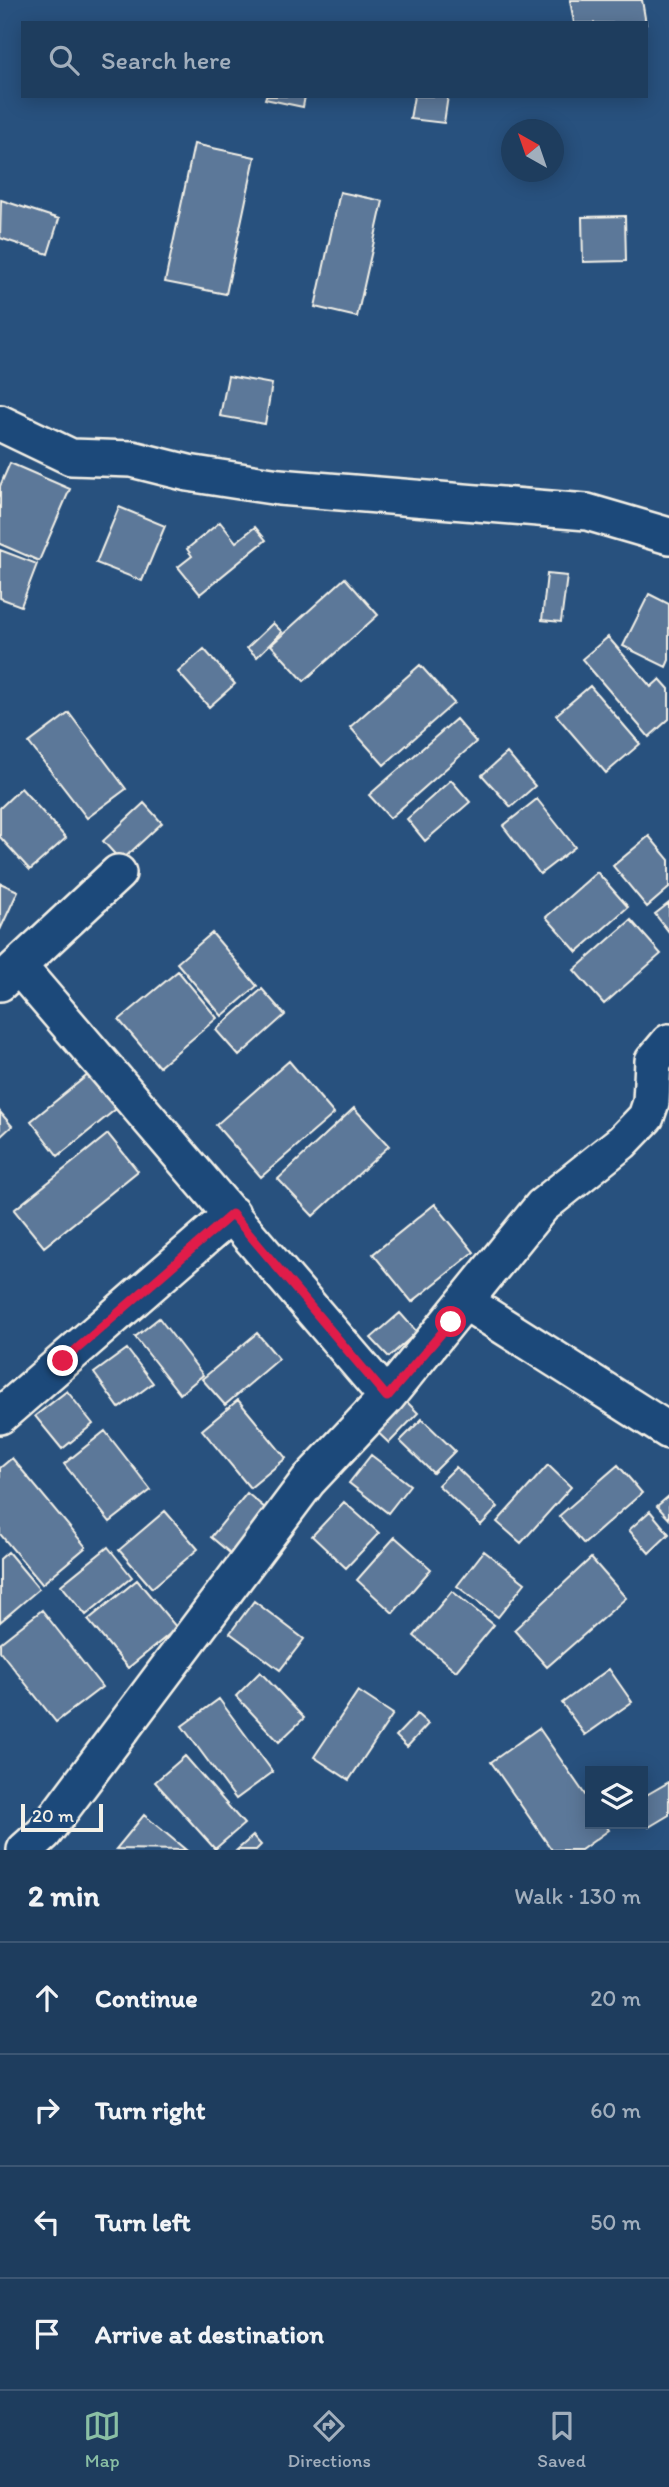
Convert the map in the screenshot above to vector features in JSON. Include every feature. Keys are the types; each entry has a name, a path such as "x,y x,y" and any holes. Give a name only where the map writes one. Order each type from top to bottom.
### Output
{"street":[{"path":"0,423 71,457 132,459 188,473 279,487 587,512 669,536"},
{"path":"118,873 10,975 232,1214 387,1397"},
{"path":"25,1850 44,1833 308,1481 387,1397 467,1303 542,1206 622,1142 646,1117 651,1102 653,1061 669,1042"},
{"path":"0,1416 232,1214"},
{"path":"467,1303 669,1431"}],"building":[{"path":"570,0 642,0 646,21 574,21"},
{"path":"265,98 305,98 303,107"},
{"path":"414,98 448,98 444,123 410,119"},
{"path":"194,144 255,157 226,294 165,282"},
{"path":"340,192 383,201 357,317 315,307"},
{"path":"1,200 59,219 48,254 0,238"},
{"path":"625,216 626,261 583,262 582,217"},
{"path":"228,376 272,384 265,424 220,416"},
{"path":"10,463 70,489 39,561 0,544 0,486"},
{"path":"119,507 165,526 142,581 96,563"},
{"path":"220,522 236,542 255,527 266,540 200,594 178,567 192,556 187,549"},
{"path":"0,550 37,564 21,606 0,598"},
{"path":"547,574 567,576 561,622 542,620"},
{"path":"345,578 378,615 304,681 271,645"},
{"path":"649,594 669,604 669,660 666,667 623,646"},
{"path":"273,623 282,632 257,657 247,648"},
{"path":"608,637 651,687 660,679 669,689 669,719 649,737 582,659"},
{"path":"204,649 235,684 209,707 178,672"},
{"path":"420,665 454,703 384,765 350,727"},
{"path":"590,686 640,744 606,773 556,715"},
{"path":"69,713 126,789 87,818 29,743"},
{"path":"456,719 476,742 390,818 369,795"},
{"path":"507,753 535,786 511,807 482,775"},
{"path":"451,780 470,802 425,841 407,819"},
{"path":"21,788 66,838 30,870 0,837 0,808"},
{"path":"537,799 575,847 540,874 503,826"},
{"path":"144,803 162,823 121,861 103,841"},
{"path":"649,836 669,860 669,888 647,907 613,866"},
{"path":"597,872 628,907 577,952 546,917"},
{"path":"0,883 18,891 0,930"},
{"path":"669,903 669,932 655,914"},
{"path":"631,920 661,954 604,1004 574,970"},
{"path":"212,933 257,986 222,1016 177,963"},
{"path":"178,971 217,1018 159,1067 119,1020"},
{"path":"262,989 285,1015 239,1056 216,1030"},
{"path":"289,1061 334,1114 261,1177 216,1125"},
{"path":"89,1074 116,1109 58,1156 31,1121"},
{"path":"354,1108 389,1146 313,1216 278,1179"},
{"path":"0,1112 12,1126 0,1137"},
{"path":"108,1134 138,1171 44,1247 14,1210"},
{"path":"435,1204 474,1252 412,1302 373,1254"},
{"path":"400,1313 417,1332 389,1357 371,1338"},
{"path":"159,1318 203,1375 180,1394 135,1337"},
{"path":"257,1333 279,1359 225,1405 202,1379"},
{"path":"127,1349 153,1383 119,1408 94,1373"},
{"path":"67,1391 93,1424 62,1449 35,1416"},
{"path":"402,1397 418,1413 389,1443 373,1428"},
{"path":"238,1400 286,1458 250,1488 202,1430"},
{"path":"422,1419 455,1451 433,1473 400,1441"},
{"path":"105,1431 151,1490 110,1522 64,1464"},
{"path":"371,1455 410,1485 388,1513 349,1483"},
{"path":"12,1458 86,1547 42,1584 0,1534 0,1468"},
{"path":"548,1465 571,1487 521,1543 497,1522"},
{"path":"618,1465 642,1493 584,1544 559,1516"},
{"path":"456,1467 498,1507 481,1525 438,1485"},
{"path":"247,1493 272,1514 236,1558 211,1537"},
{"path":"669,1496 669,1519 657,1506"},
{"path":"344,1502 379,1533 346,1568 312,1536"},
{"path":"165,1511 198,1549 152,1588 119,1550"},
{"path":"650,1511 669,1534 649,1553 629,1530"},
{"path":"395,1537 431,1569 393,1613 357,1580"},
{"path":"108,1547 132,1577 86,1615 61,1585"},
{"path":"484,1551 525,1583 498,1617 457,1586"},
{"path":"8,1552 39,1589 0,1622 0,1559"},
{"path":"591,1558 626,1598 547,1667 514,1630"},
{"path":"137,1580 177,1628 128,1668 88,1620"},
{"path":"452,1591 494,1625 456,1671 414,1636"},
{"path":"254,1601 304,1639 280,1670 230,1633"},
{"path":"42,1610 102,1687 56,1722 0,1651 0,1643"},
{"path":"609,1669 632,1702 585,1735 562,1703"},
{"path":"260,1672 304,1718 279,1742 236,1696"},
{"path":"358,1691 393,1714 349,1780 314,1757"},
{"path":"219,1699 273,1772 236,1799 182,1726"},
{"path":"417,1714 428,1724 407,1747 396,1736"},
{"path":"539,1728 585,1795 585,1829 609,1830 581,1850 552,1850 491,1762"},
{"path":"185,1756 244,1824 215,1849 155,1782"},
{"path":"669,1782 669,1815 649,1827 648,1825 648,1794"},
{"path":"144,1815 186,1850 116,1849"},
{"path":"253,1836 261,1845 256,1850 237,1850"}],"route":[{"path":"63,1361 232,1214 387,1397 451,1322"}]}
